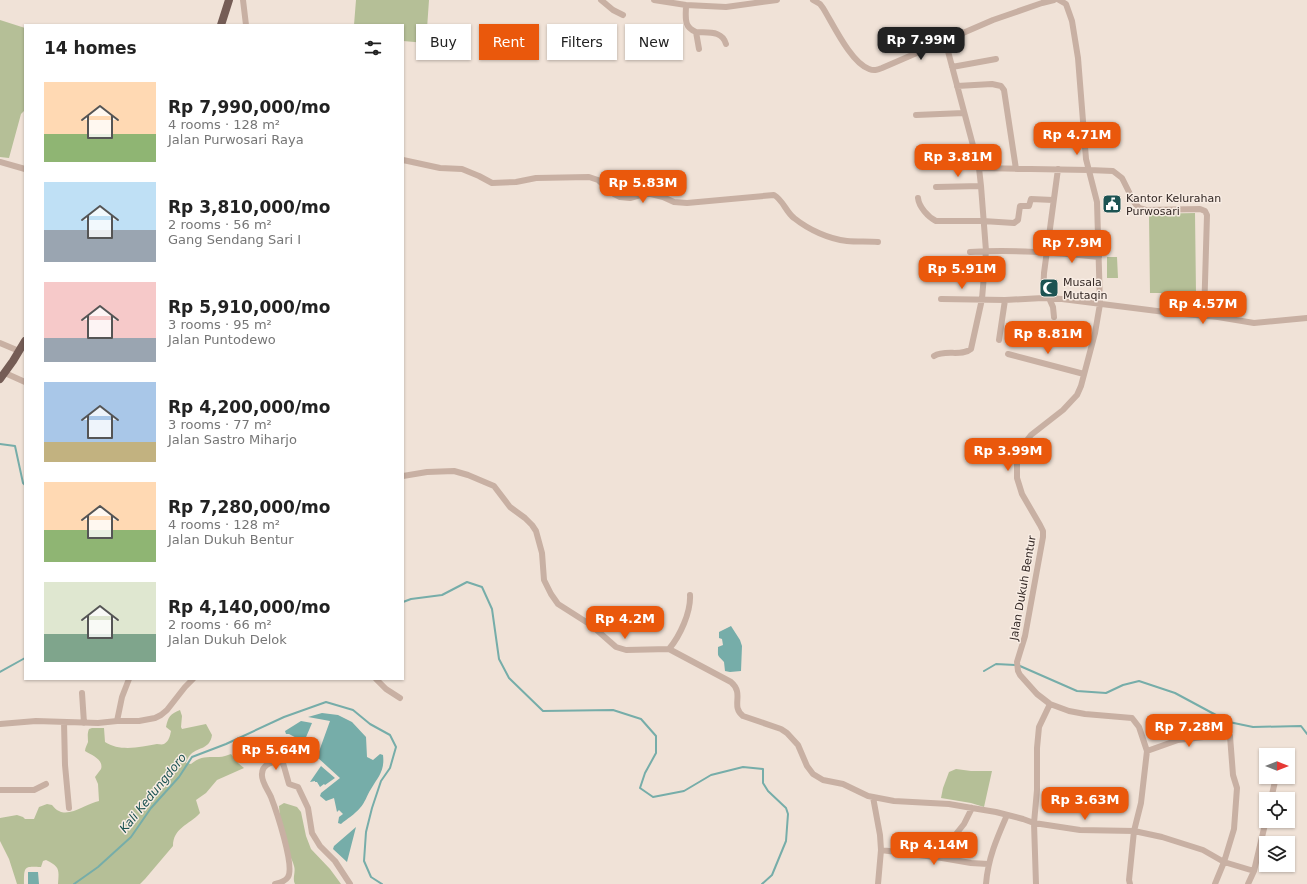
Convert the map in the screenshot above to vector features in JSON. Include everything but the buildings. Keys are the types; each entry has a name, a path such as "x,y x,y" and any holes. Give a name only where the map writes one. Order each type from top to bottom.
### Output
{"main road":[{"path":"221,24 229,0"},
{"path":"2,376 24,344"}],"street":[{"path":"243,0 246,24"},
{"path":"601,0 613,10 623,15"},
{"path":"654,0 726,7 777,0"},
{"path":"813,0 823,8 853,57 861,65 872,70 882,68 993,20 1042,2 1054,0"},
{"name":"Jalan Dukuh Bentur","path":"1059,0 1066,4 1072,21 1081,83 1085,144 1089,170 1095,190 1100,304 1081,386 1077,395 1063,410 1031,435 1021,448 1018,461 1017,478 1022,494 1040,526 1043,537 1025,636 1017,662 1020,675 1028,685 1050,704 1069,711 1085,714 1132,718 1139,727 1147,751 1141,803 1134,831 1129,880 1130,884"},
{"path":"686,4 686,24 691,30 696,32 720,34 724,38 726,44"},
{"path":"696,32 699,49"},
{"path":"934,356 938,354 966,352 970,351 972,347 982,299 986,251 979,168 944,40"},
{"path":"952,67 996,59"},
{"path":"957,86 992,84 1001,86 1004,90 1016,169"},
{"path":"916,115 964,114"},
{"path":"1054,126 1074,142 1085,144"},
{"path":"404,160 440,168 462,170 479,176 492,183 516,182 536,178 589,178 598,180 614,194 623,198 651,194 674,202 687,203 774,195 777,196 793,218 823,235 849,241 878,242"},
{"path":"0,162 24,168"},
{"path":"979,168 1113,171 1120,175 1139,208 1146,210 1200,209 1205,211 1207,215 1204,316"},
{"path":"1054,317 1053,307 1046,298 1046,253 1058,169"},
{"path":"936,187 981,186"},
{"path":"918,198 918,203 931,218 936,220 1016,222 1018,220 1020,206 1029,206 1031,199 1053,200"},
{"path":"970,252 986,251 1098,256"},
{"path":"941,299 1005,300 1046,298 1254,323 1307,318"},
{"path":"999,340 1005,300"},
{"path":"0,344 19,351"},
{"path":"1008,354 1084,374"},
{"path":"2,376 24,382"},
{"path":"404,476 427,472 454,471 494,486 510,507 529,522 536,532 542,554 544,580 558,604 591,625 616,647 635,650 669,649 724,678 734,685 738,692 737,707 740,713 743,716 781,729 787,733 798,745 807,766 814,774 823,780 843,784 873,797 894,801 949,804 1007,815 1034,823 1080,830 1134,831 1162,837 1203,850 1224,862 1254,871"},
{"path":"669,649 686,617 690,602 690,595"},
{"path":"117,721 122,697 129,680"},
{"path":"0,724 24,721 84,723 139,721 155,718 161,715 193,680"},
{"path":"377,680 386,689 400,698"},
{"path":"82,693 84,723"},
{"path":"1036,884 1034,823 1037,794 1037,748 1039,727 1050,704"},
{"path":"64,722 65,765 69,808"},
{"path":"1147,751 1178,740 1212,736 1230,736 1233,775 1236,788 1234,829 1224,862 1215,884"},
{"path":"274,884 287,879 290,864 281,825 261,776 263,768 278,761 283,763 289,784 298,787 308,808 312,833 320,846 334,861 350,884"},
{"path":"0,790 34,790 46,784"},
{"path":"873,797 880,835 881,850 878,884"},
{"path":"942,858 948,844 964,824 972,808"},
{"path":"986,884 988,864 993,846 1007,815"},
{"path":"1248,884 1254,871 1264,828"},
{"path":"881,850 971,863 988,864"}],"green space":[{"path":"356,0 429,0 427,24 416,24 416,42 404,41 404,24 354,24"},
{"path":"0,20 24,28 24,111 21,114 9,158 0,157"},
{"path":"1195,213 1196,293 1150,293 1149,214"},
{"path":"1107,257 1117,257 1118,278 1107,278"},
{"path":"180,710 182,716 182,729 206,724 212,735 209,743 191,754 186,763 191,764 201,758 220,757 231,754 244,768 217,780 206,793 196,800 200,813 182,827 176,835 173,846 145,879 140,884 58,884 58,869 46,860 43,861 41,867 26,868 24,874 24,884 17,884 9,859 0,841 0,818 17,815 25,819 34,819 39,807 47,804 52,805 59,811 68,812 99,801 98,784 95,777 101,769 101,763 85,751 88,742 89,729 104,728 105,742 117,747 131,748 163,744 166,743 171,733 171,731 166,727 169,718 172,714"},
{"path":"956,769 992,771 984,807 971,803 941,798 949,772"},
{"path":"284,803 297,807 301,812 306,836 311,849 330,869 341,884 295,884 295,870 285,842 280,818 279,806"}],"water":[{"path":"731,626 742,646 741,671 725,671 724,662 718,654 718,647 723,645 722,639 719,638 719,632"},
{"path":"322,713 338,715 352,722 366,737 367,757 373,760 380,754 383,755 382,770 363,804 356,812 341,824 338,823 339,817 343,814 339,810 337,812 334,798 326,801 320,796 321,793 340,778 317,757 330,721 308,717"},
{"path":"301,721 312,723 304,742 289,734 286,734 285,731"},
{"path":"321,766 335,778 320,787 315,781 310,782"},
{"path":"356,827 347,862 333,849 334,846"},
{"path":"28,872 38,872 39,884 28,884"}],"waterway":[{"path":"0,444 15,446 24,484"},
{"path":"404,602 411,599 442,595 467,582 482,587 492,609 499,659 509,678 543,711 613,710 641,719 656,736 656,753 645,773 640,788 653,797 684,791 711,775 743,767 763,769 763,783 768,791 786,808 788,814 786,841 772,875 762,884"},
{"path":"0,672 24,659"},
{"path":"984,671 996,664 1015,665"},
{"path":"1020,666 1077,691 1106,693 1123,685 1139,681 1175,693 1229,722 1253,727 1301,726 1307,734"},
{"name":"Kali Kedungdoro","path":"74,884 98,867 131,837 151,808 179,777 192,757 226,744 284,717 326,702 353,710 370,724 390,735 396,747 390,768 381,781 366,832 364,861 371,877 382,884"}],"place":[{"name":"Kantor Kelurahan Purwosari","path":"1112,204"},
{"name":"Musala Mutaqin","path":"1049,288"}]}
